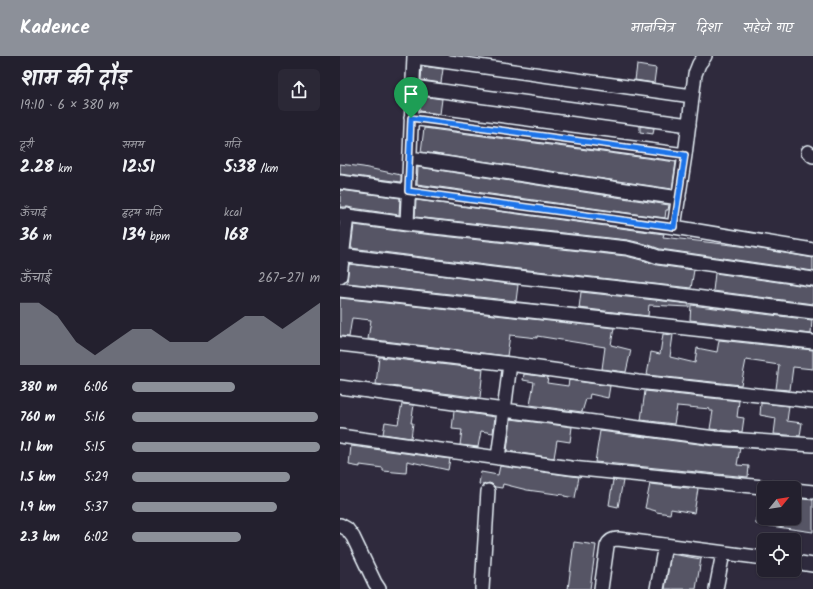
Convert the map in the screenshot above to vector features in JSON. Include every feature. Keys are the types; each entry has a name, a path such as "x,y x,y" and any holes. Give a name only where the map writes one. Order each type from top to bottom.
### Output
{"street":[{"path":"674,227 695,74 699,64 705,56"},
{"path":"407,224 414,57 692,96"},
{"path":"412,87 689,125"},
{"path":"411,118 685,155"},
{"path":"410,158 679,198"},
{"path":"340,182 674,227 813,250"},
{"path":"340,276 343,215 407,224 627,248 666,258 813,279"},
{"path":"341,255 813,312"},
{"path":"340,290 813,342"},
{"path":"340,344 510,364 638,382 813,401"},
{"path":"498,458 510,364"},
{"path":"340,387 715,438 813,445"},
{"path":"340,436 570,468 757,486"},
{"path":"482,589 488,491"},
{"path":"801,491 813,492"},
{"path":"340,525 347,529 353,537 379,589"},
{"path":"601,589 607,546 613,539 757,557"},
{"path":"657,589 665,545"},
{"path":"716,589 722,553"},
{"path":"801,563 813,565"}],"building":[{"path":"637,65 656,68 654,83 635,80"},
{"path":"422,66 443,69 441,83 421,80"},
{"path":"421,96 442,99 440,114 420,111"},
{"path":"640,126 654,128 653,134 640,132"},
{"path":"424,128 676,162 672,189 421,152"},
{"path":"340,164 401,175 401,182 340,174"},
{"path":"418,167 669,205 668,210 666,210 665,218 417,184"},
{"path":"340,190 400,198 399,215 340,207"},
{"path":"416,200 664,234 663,237 749,247 813,258 813,271 660,249 628,240 415,217"},
{"path":"354,225 626,256 657,265 694,270 691,288 501,267 351,248"},
{"path":"349,264 518,285 516,301 347,283"},
{"path":"715,273 813,287 813,304 713,291"},
{"path":"581,292 689,304 689,307 649,305 648,316 579,308"},
{"path":"340,298 614,328 611,345 631,350 626,372 602,369 605,347 537,336 537,338 510,335 507,356 368,339 371,320 352,318 349,337 340,336"},
{"path":"691,305 812,320 811,334 690,320"},
{"path":"663,334 673,335 670,357 695,363 697,348 717,352 719,340 813,350 813,369 793,367 790,390 776,389 779,365 746,360 741,385 647,375 651,352 660,354"},
{"path":"379,357 483,369 480,398 376,384"},
{"path":"524,374 548,377 547,383 568,386 569,380 610,386 608,398 590,394 589,399 586,399 582,412 530,405 534,382 523,380"},
{"path":"645,391 739,401 737,417 744,418 742,432 710,429 713,411 709,411 710,409 677,406 674,424 641,420"},
{"path":"761,403 789,406 787,421 802,423 800,436 774,434 776,418 760,415"},
{"path":"402,404 414,405 411,423 413,423 411,438 383,434 385,422 398,424"},
{"path":"454,411 495,417 493,433 481,431 478,447 460,445 462,430 452,429"},
{"path":"511,419 572,427 570,442 557,440 554,458 507,451"},
{"path":"600,431 740,448 737,465 749,466 748,477 595,462"},
{"path":"351,446 450,459 448,470 407,461 406,473 383,471 383,468 349,465"},
{"path":"500,466 579,477 575,498 527,490 503,484 502,488 495,487 489,483 483,485 479,484 481,472 498,475"},
{"path":"613,480 623,481 618,507 609,505"},
{"path":"650,484 698,489 694,513 671,509 670,514 656,512 645,508"},
{"path":"801,499 813,500 813,532 763,525 801,525"},
{"path":"574,542 596,545 590,589 568,589"},
{"path":"671,554 701,559 696,589 665,589"}],"route":[{"path":"411,118 685,155 674,227 408,191 411,118"}]}
